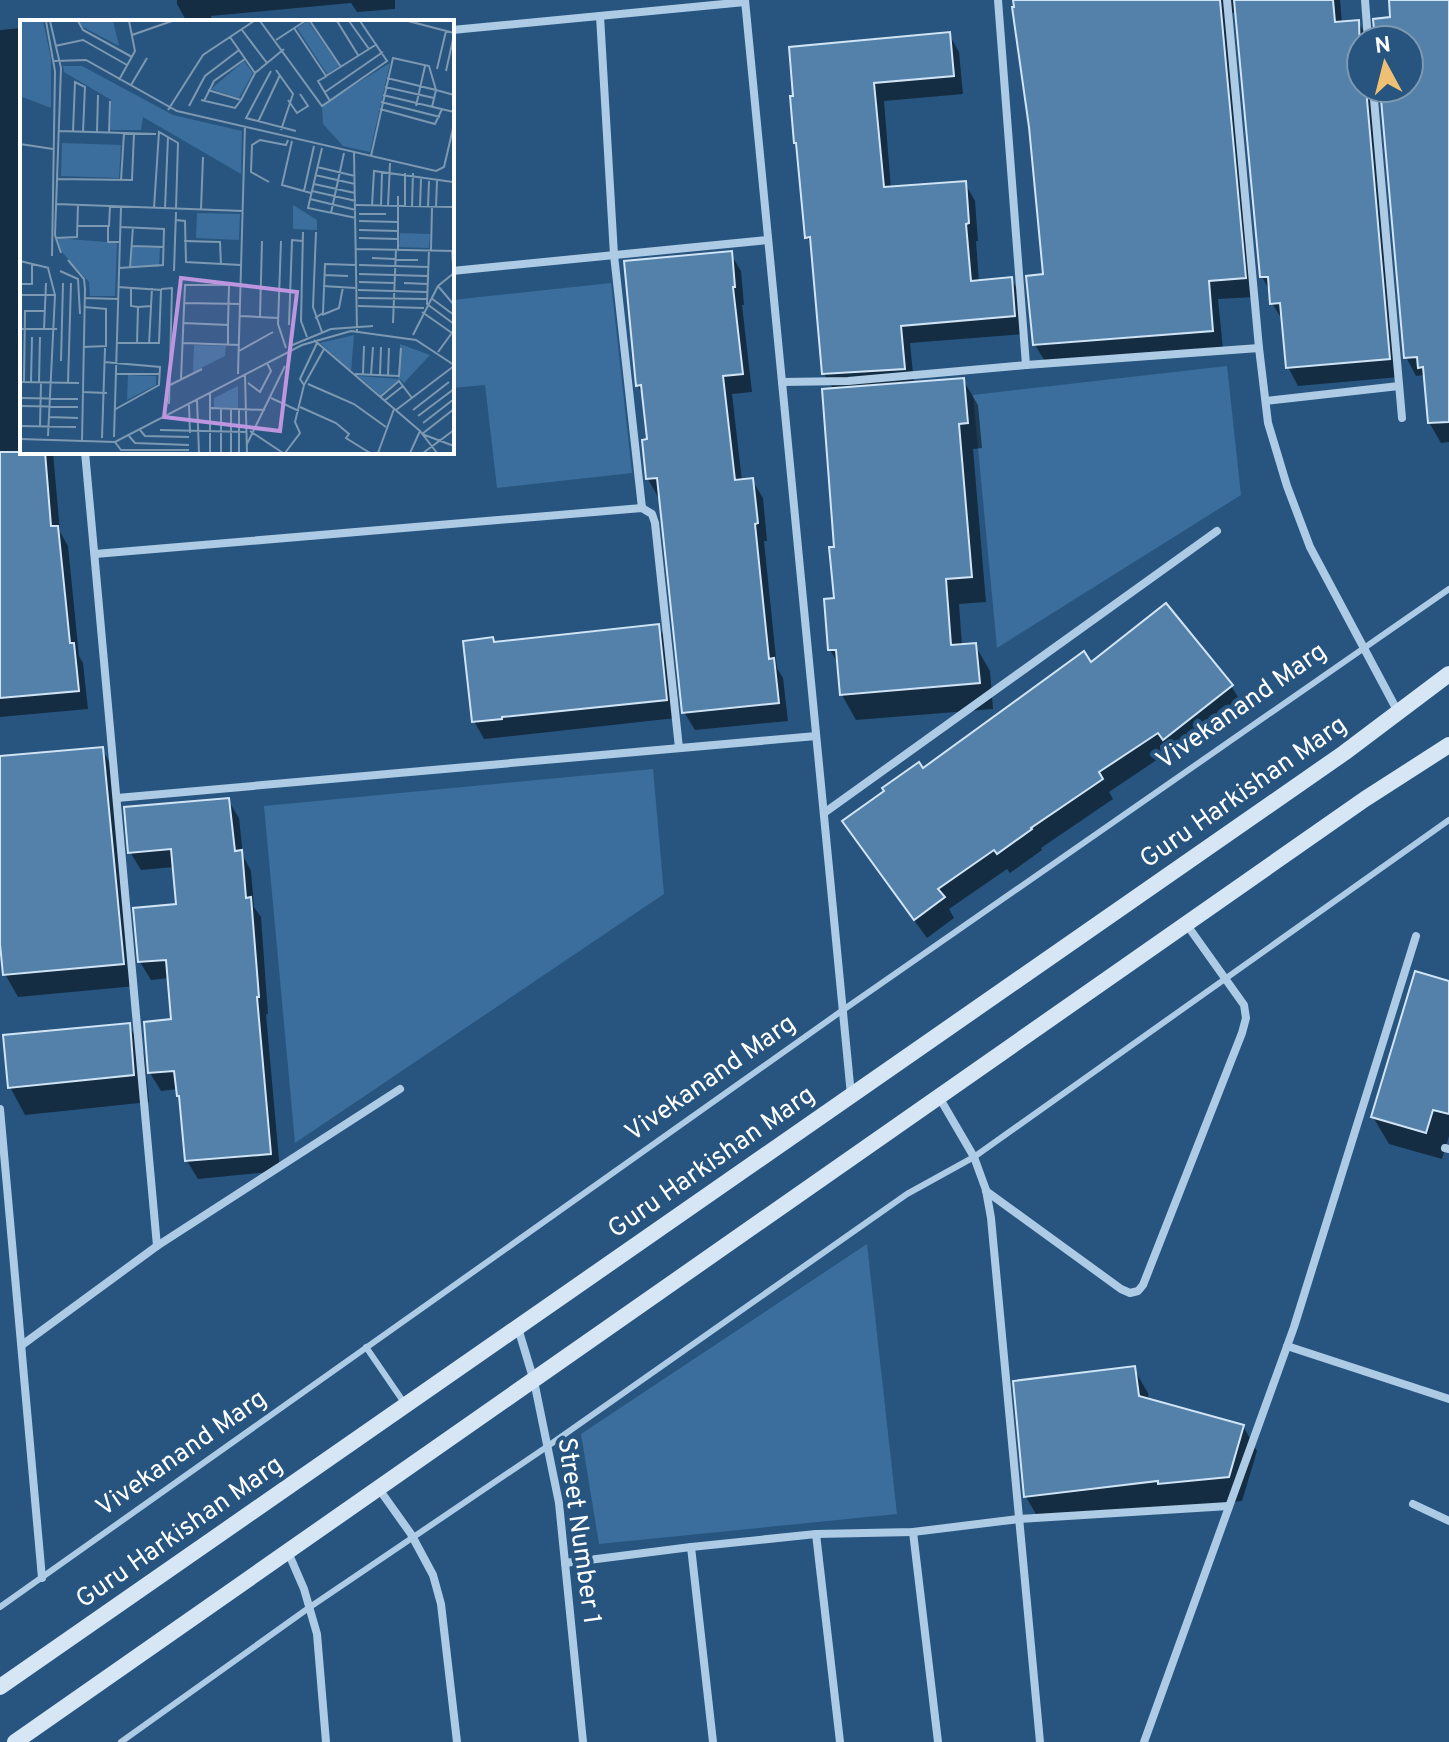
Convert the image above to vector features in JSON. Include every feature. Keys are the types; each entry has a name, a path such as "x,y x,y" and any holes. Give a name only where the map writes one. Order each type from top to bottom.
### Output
{"main road":[{"name":"Guru Harkishan Marg","path":"0,1687 1331,762 1449,674"},
{"path":"15,1742 1365,799 1449,745"}],"street":[{"path":"998,0 1026,365"},
{"path":"1227,0 1268,423 1310,547 1398,713"},
{"path":"1365,0 1367,24"},
{"path":"454,30 745,1 851,1096"},
{"path":"600,16 614,255 642,508"},
{"path":"1374,104 1402,418"},
{"path":"454,271 768,240"},
{"path":"782,382 848,381 1259,348"},
{"path":"1266,401 1399,386"},
{"path":"85,454 157,1246"},
{"path":"95,554 642,508 652,514 655,523 679,748"},
{"path":"824,813 1217,531"},
{"path":"117,798 816,736"},
{"path":"986,1190 1121,1289 1130,1293 1138,1291 1143,1285 1246,1018 1244,1005 1187,925"},
{"path":"1144,1742 1287,1346 1416,936"},
{"path":"22,1345 157,1246 400,1089"},
{"path":"939,1097 974,1157 986,1190 991,1218 1040,1742"},
{"path":"0,1109 42,1578"},
{"name":"Street Number 1","path":"517,1328 534,1381 559,1503 583,1742"},
{"path":"1287,1346 1449,1399"},
{"path":"379,1488 414,1538 433,1575 441,1604 457,1742"},
{"path":"1413,1504 1449,1521"},
{"path":"565,1563 816,1534 913,1532 1019,1519 1229,1506"},
{"path":"913,1532 938,1742"},
{"path":"816,1534 840,1742"},
{"path":"691,1547 713,1742"},
{"path":"288,1552 304,1589 317,1634 326,1742"}],"lane":[{"name":"Vivekanand Marg","path":"0,1607 843,1010 1449,589"},
{"path":"121,1742 310,1607 548,1446 907,1194 974,1157 1449,820"},
{"path":"366,1347 406,1405"}],"shaded area":[{"path":"611,283 632,473 497,488 485,385 454,388 454,300"},
{"path":"1227,366 1241,495 997,648 973,395"},
{"path":"653,769 664,894 295,1143 264,806"},
{"path":"867,1244 897,1514 599,1544 581,1434"}],"building":[{"path":"1013,0 1220,0 1246,278 1209,281 1213,331 1033,345 1026,276 1043,274"},
{"path":"1234,0 1333,0 1335,22 1359,20 1359,24 1345,24 1345,104 1367,104 1390,359 1286,368 1280,303 1270,304 1268,277 1260,277"},
{"path":"1389,0 1449,0 1449,422 1428,423 1423,367 1418,368 1417,357 1404,358 1381,104 1425,104 1425,24 1373,24 1373,19 1390,17"},
{"path":"950,32 954,76 874,83 884,187 966,181 971,281 1012,277 1015,316 901,326 905,369 822,374 810,237 805,238 794,143 789,47"},
{"path":"732,251 743,374 723,376 735,480 753,478 769,659 774,658 779,703 682,713 657,478 646,479 642,440 647,439 641,385 636,386 624,261"},
{"path":"964,378 968,423 959,424 972,577 946,579 951,645 976,643 980,683 840,695 836,650 828,650 824,599 834,598 829,547 834,547 822,389"},
{"path":"0,452 45,454 51,526 58,526 70,643 74,643 79,691 0,698"},
{"path":"1166,603 1233,685 1163,740 1158,733 1099,772 1103,779 997,854 994,850 938,889 945,897 914,920 842,821 919,762 923,768 1084,651 1091,662"},
{"path":"659,624 667,700 472,722 463,641 493,637 494,642"},
{"path":"103,747 124,964 3,975 0,944 0,756"},
{"path":"229,798 235,851 242,850 246,898 251,897 271,1154 185,1161 174,1071 148,1073 144,1022 171,1019 166,960 138,962 133,908 176,904 171,849 128,853 124,807"},
{"path":"1415,971 1449,981 1449,1114 1433,1110 1426,1133 1371,1117"},
{"path":"130,1023 134,1075 8,1088 3,1035"},
{"path":"1135,1366 1139,1396 1244,1425 1229,1477 1158,1484 1158,1481 1024,1497 1013,1381"}]}
